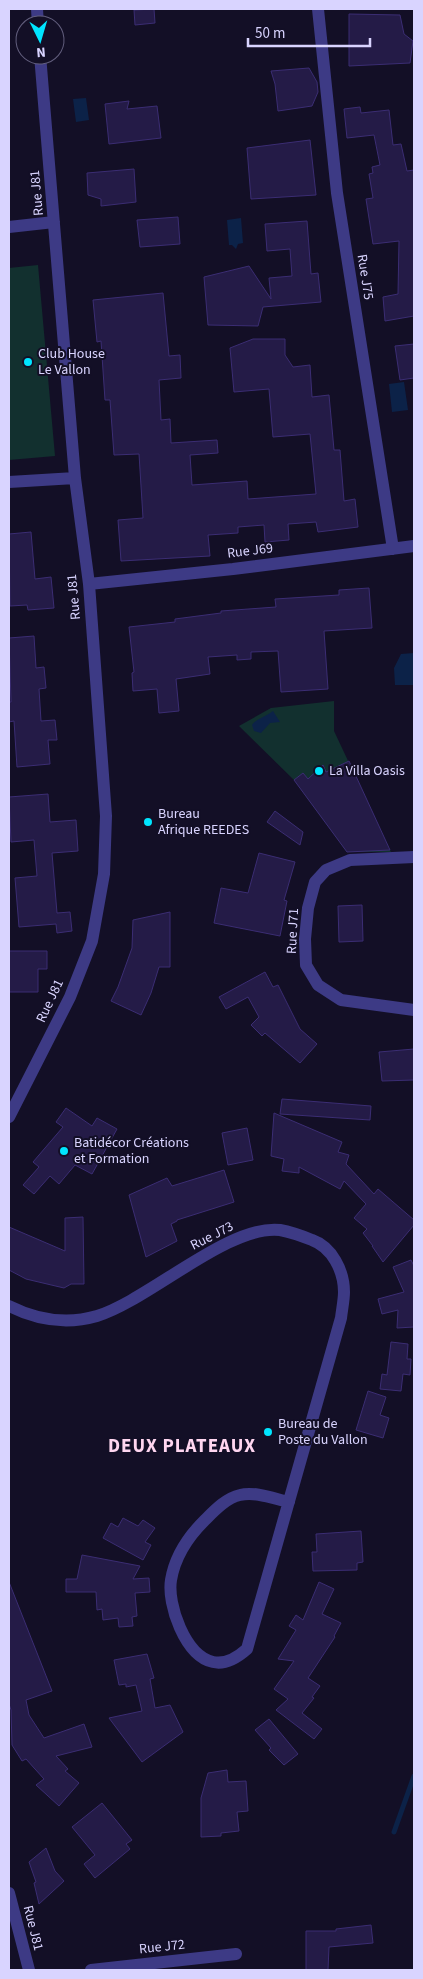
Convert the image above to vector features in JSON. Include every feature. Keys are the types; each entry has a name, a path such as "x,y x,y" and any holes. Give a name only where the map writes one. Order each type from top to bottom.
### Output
{"street":[{"name":"Rue J75","path":"318,9 337,193 392,548"},
{"name":"Rue J81","path":"9,1117 70,997 92,941 104,874 106,816 89,584 75,478 41,65"},
{"path":"9,227 54,222"},
{"path":"9,482 75,478"},
{"name":"Rue J69","path":"89,584 233,569 414,546"},
{"name":"Rue J71","path":"414,857 350,860 326,870 315,882 308,908 305,939 306,965 318,985 341,1000 414,1010"},
{"name":"Rue J73","path":"9,1306 43,1320 68,1321 96,1316 121,1306 229,1241 255,1233 278,1230 319,1242 334,1258 342,1276 344,1291 342,1309 289,1502 247,1649 238,1657 224,1662 212,1662 200,1655 185,1639 178,1623 171,1601 170,1581 176,1559 189,1536 219,1506 240,1495 254,1495 289,1502"},
{"name":"Rue J81","path":"9,1893 29,1970"},
{"name":"Rue J72","path":"91,1970 236,1954"}],"green space":[{"name":"Club House Le Vallon","path":"38,265 55,456 9,460 9,268"},
{"name":"La Villa Oasis","path":"334,701 334,731 391,852 347,852 294,780 239,726 271,708"}],"water":[{"path":"86,98 89,120 76,122 73,99"},
{"path":"241,218 243,243 238,244 236,249 229,245 227,220"},
{"path":"404,382 408,410 392,412 389,384"},
{"path":"414,653 414,685 395,685 394,668 401,654"},
{"path":"273,711 280,722 270,723 261,733 254,731 252,725"}],"building":[{"path":"154,9 155,23 135,25 134,10"},
{"path":"349,14 400,15 404,34 413,41 410,63 349,66"},
{"path":"309,68 317,82 318,92 312,106 278,111 275,84 271,71"},
{"path":"129,101 127,109 157,106 161,138 109,144 105,104"},
{"path":"360,107 361,113 389,110 393,145 401,144 407,171 414,170 414,316 385,321 383,297 398,294 399,241 373,244 366,199 373,198 369,174 373,173 372,167 380,165 374,135 347,138 344,109"},
{"path":"310,140 316,195 251,199 247,148"},
{"path":"134,169 136,202 101,206 101,199 88,195 87,173"},
{"path":"178,217 180,244 140,247 137,220"},
{"path":"307,221 311,274 318,273 321,302 263,307 258,326 208,325 204,277 249,266 271,299 269,278 292,276 290,249 267,251 265,224"},
{"path":"163,293 169,356 180,355 181,378 159,380 161,420 170,419 171,443 217,440 218,453 190,455 192,485 247,481 248,499 316,494 310,434 273,437 269,389 234,392 230,348 253,339 285,339 285,355 293,367 310,365 312,397 329,395 334,450 340,450 344,501 355,499 358,527 318,532 316,522 288,524 289,540 265,542 264,525 238,527 238,533 208,535 210,556 121,561 118,520 143,518 139,454 114,455 110,400 105,400 101,341 97,342 93,300"},
{"path":"414,344 414,378 400,380 395,346"},
{"path":"31,532 35,579 51,577 54,608 28,610 27,605 10,606 9,534"},
{"path":"369,588 372,628 324,631 328,689 281,692 278,651 251,652 251,659 237,660 237,655 208,657 210,674 176,679 179,711 159,713 157,689 133,691 132,673 134,672 129,627 175,622 175,619 221,613 221,611 276,607 275,599 339,595 339,590"},
{"path":"34,636 36,668 44,667 46,688 39,689 41,721 55,720 57,740 48,740 50,764 17,767 14,721 9,722 9,702 11,702 9,638"},
{"path":"349,761 390,850 347,852 294,780 303,773 308,779 323,765 326,772"},
{"path":"48,794 50,822 76,820 78,851 52,853 57,913 70,912 72,931 57,933 56,924 19,927 15,878 37,876 34,840 11,842 9,797"},
{"path":"275,811 303,832 300,845 267,822"},
{"path":"259,853 295,862 284,900 287,901 280,936 214,923 221,888 248,893"},
{"path":"362,905 363,941 339,942 338,906"},
{"path":"170,912 170,967 159,967 151,993 141,1015 111,1001 132,948 133,920"},
{"path":"9,951 47,951 47,969 38,969 38,992 9,992"},
{"path":"265,972 273,987 278,985 300,1029 317,1044 300,1063 265,1033 262,1036 251,1025 259,1017 248,997 226,1009 219,997"},
{"path":"414,1049 414,1080 382,1081 379,1052"},
{"path":"282,1099 371,1106 370,1120 280,1114"},
{"path":"66,1108 92,1126 97,1118 117,1129 92,1174 75,1165 59,1184 50,1176 34,1194 23,1185 39,1167 33,1162 63,1127 56,1122"},
{"path":"274,1113 342,1142 338,1152 349,1155 346,1164 374,1194 378,1189 414,1220 414,1225 383,1262 363,1233 367,1229 354,1218 366,1204 344,1181 340,1189 299,1167 299,1173 282,1171 284,1159 271,1156"},
{"path":"247,1128 253,1160 228,1165 222,1133"},
{"path":"224,1170 234,1202 177,1220 171,1224 177,1241 146,1257 129,1195 167,1178 172,1186"},
{"path":"83,1217 84,1284 71,1284 64,1288 26,1279 9,1270 9,1227 65,1251 65,1218"},
{"path":"411,1260 414,1266 414,1327 397,1328 398,1310 382,1314 378,1299 404,1292 393,1267"},
{"path":"391,1342 408,1344 407,1359 411,1359 410,1375 403,1374 401,1391 380,1389 382,1374 387,1375"},
{"path":"368,1391 386,1397 380,1415 389,1418 383,1438 356,1430"},
{"path":"123,1518 138,1526 143,1520 155,1528 145,1542 151,1545 143,1560 103,1538 111,1523 118,1527"},
{"path":"361,1531 363,1562 357,1563 357,1570 313,1571 312,1552 317,1552 316,1534"},
{"path":"82,1555 140,1566 133,1579 149,1578 150,1592 135,1593 137,1616 132,1617 133,1626 119,1627 118,1618 103,1620 102,1609 97,1610 96,1592 66,1592 66,1579 77,1579"},
{"path":"9,1582 52,1691 26,1700 29,1715 44,1738 84,1724 92,1747 56,1756 68,1769 65,1771 79,1783 59,1806 36,1785 44,1779 26,1759 22,1761 12,1745 11,1710 9,1704"},
{"path":"319,1582 334,1589 322,1614 341,1623 335,1637 308,1678 320,1686 312,1697 314,1698 302,1713 322,1729 314,1739 276,1710 288,1699 274,1689 294,1661 278,1659 296,1630 289,1626 296,1615 303,1620"},
{"path":"147,1654 154,1678 150,1679 155,1708 170,1705 183,1732 142,1762 109,1718 142,1711 136,1685 126,1687 126,1684 119,1685 114,1660"},
{"path":"269,1719 298,1754 284,1765 269,1750 271,1748 255,1730"},
{"path":"227,1770 228,1782 246,1781 248,1811 237,1812 239,1831 221,1833 221,1836 201,1837 201,1798 208,1773"},
{"path":"102,1803 132,1840 126,1844 130,1849 95,1878 84,1864 95,1855 72,1827"},
{"path":"46,1848 55,1871 64,1881 39,1904 34,1883 36,1882 29,1862"},
{"path":"371,1925 373,1943 329,1947 328,1970 306,1970 306,1931 336,1931 336,1929"}],"waterway":[{"path":"394,1832 414,1776"}],"place":[{"name":"Club House Le Vallon","path":"28,362"},
{"name":"La Villa Oasis","path":"319,771"},
{"name":"Bureau Afrique REEDES","path":"148,822"},
{"name":"Batidécor Créations et Formation","path":"64,1151"},
{"name":"Bureau de Poste du Vallon","path":"268,1432"}],"district":[{"name":"DEUX PLATEAUX","path":"182,1446"}]}
